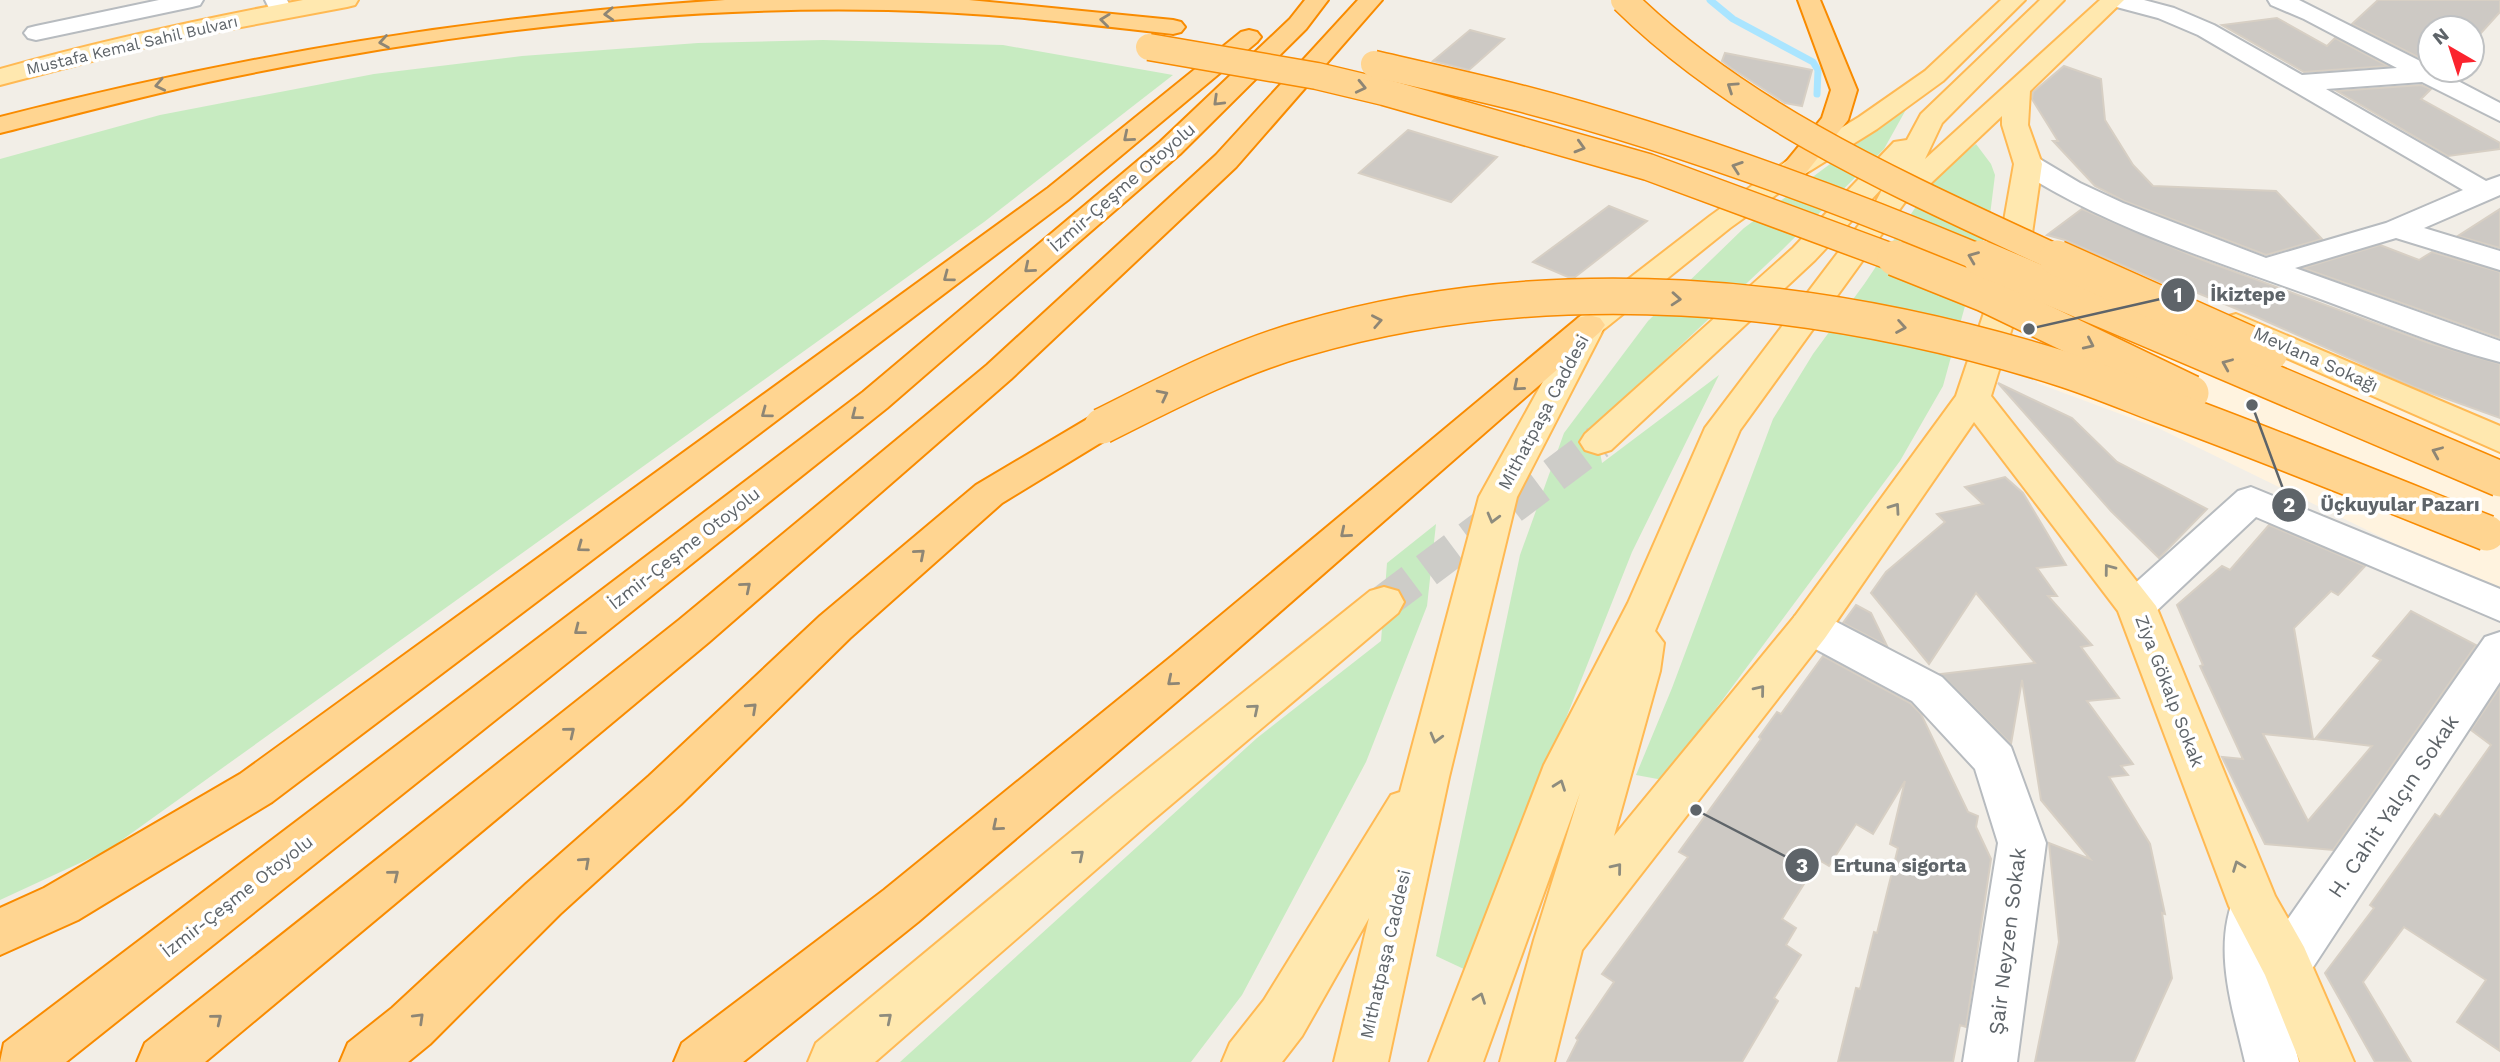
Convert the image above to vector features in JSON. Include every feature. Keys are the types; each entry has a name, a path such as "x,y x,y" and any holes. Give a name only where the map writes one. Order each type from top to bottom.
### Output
{"highway":[{"path":"0,932 61,904 256,788 1058,194 1294,0"},
{"name":"İzmir-Çeşme Otoyolu","path":"23,1062 875,400 1170,148 1298,24 1317,0"},
{"path":"164,1062 694,631 999,372 1226,161 1371,0"},
{"path":"1624,0 1671,44 1734,90 1788,124 1957,213 2500,454"},
{"path":"1795,168 1835,120 1844,90 1809,0"},
{"path":"0,124 152,86 355,46 477,27 593,15 848,3 1024,10 1173,27 1296,49 1492,90 1672,144 1810,192 1946,246 2500,479"},
{"path":"0,147 148,106 237,87 391,59 596,34 715,26 839,23 972,28 1058,35 1149,47 1317,76 1461,113 1648,167 1818,228 1985,294 2494,536"},
{"path":"367,1062 411,1026 543,900 665,790 835,627 989,494 1102,426 1237,362 1303,339 1372,321 1508,299 1578,295 1737,303 1840,316 1918,330 2048,364 2197,418 2494,536"},
{"path":"701,1062 944,871 1188,668 1589,326"}],"main road":[{"name":"Mustafa Kemal Sahil Bulvarı","path":"0,77 278,6 347,0"},
{"path":"1959,19 1980,0"},
{"name":"Mithatpaşa Caddesi","path":"1361,1062 1426,777 1498,497 1589,326 1720,222 1795,168 1934,76 2014,0"},
{"path":"1598,442 1804,254 1930,120 2053,0"},
{"path":"1888,207 2017,91 2049,57 2115,0"},
{"path":"1795,168 1908,65"},
{"path":"1559,940 1810,627 1973,397 2008,289 2028,164 2015,125 2017,91"},
{"path":"1456,1062 1567,765 1648,603 1723,428 1888,207 1930,120"},
{"name":"Mevlana Sokağı","path":"2017,227 2500,440"},
{"name":"Ziya Gökalp Sokak","path":"1973,397 2136,606 2253,906 2286,964 2327,1062"},
{"path":"835,1062 1130,811 1384,602"},
{"path":"1527,1062 1559,940 1639,671 1648,603"},
{"path":"1249,1062 1283,1018 1426,777"}],"street":[{"path":"36,33 192,0"},
{"path":"2115,0 2166,13 2206,30 2297,83 2492,188"},
{"path":"2279,0 2322,7 2416,68"},
{"path":"2297,83 2416,75"},
{"path":"2445,84 2500,113"},
{"path":"2028,164 2057,184 2091,202 2264,268 2500,352"},
{"path":"2264,268 2396,229 2492,188"},
{"path":"2396,229 2500,261"},
{"path":"2136,606 2251,500 2500,607"},
{"name":"Şair Neyzen Sokak","path":"1810,627 1927,689 1994,760 2022,844 1990,1062"},
{"name":"H. Cahit Yalçın Sokak","path":"2286,964 2500,649"},
{"name":"Ziya Gökalp Sokak","path":"2253,906 2248,963 2272,1062"}],"shaded area":[{"path":"2056,253 2500,446 2500,595 2158,428 2037,383"}],"green space":[{"path":"823,40 1003,45 1173,75 984,222 108,850 0,900 0,159 160,115 374,74 522,56 698,43"},
{"path":"1908,106 1884,149 1782,250 1595,426 1602,463 1719,375 1632,552 1466,970 1436,956 1520,555 1564,433 1648,321 1744,228"},
{"path":"1976,144 1991,164 1995,175 1990,215 1943,386 1900,461 1663,780 1636,775 1672,688 1773,419 1813,354 1865,283 1937,175"},
{"path":"1436,524 1427,606 1366,762 1242,995 1191,1062 900,1062 1257,738 1381,641 1387,563"}],"building":[{"path":"2378,0 2500,0 2500,12 2486,28 2486,14 2416,14 2416,56 2352,24"},
{"path":"2277,18 2327,46 2335,38 2388,66 2304,72 2222,25"},
{"path":"1470,30 1504,39 1469,70 1433,61"},
{"path":"1725,53 1812,70 1802,106 1785,103 1731,68 1722,61"},
{"path":"2064,66 2101,79 2105,120 2133,165 2153,186 2276,191 2322,239 2266,255 2124,201 2095,186 2053,141 2058,141 2032,99 2033,92"},
{"path":"2421,85 2431,89 2421,99 2500,143 2500,149 2448,156 2337,91"},
{"path":"1408,130 1497,157 1451,202 1359,173"},
{"path":"1609,206 1647,221 1575,277 1568,277 1533,262"},
{"path":"2082,209 2200,259 2429,343 2500,364 2500,418 2414,387 2259,318 2173,283 2170,286 2065,240 2047,235"},
{"path":"2500,209 2500,248 2458,236"},
{"path":"2380,245 2419,260 2432,252 2500,272 2500,338 2303,268"},
{"path":"1998,383 2072,418 2117,462 2207,509 2159,558 2111,511"},
{"path":"2005,477 2023,493 2066,565 2037,568 2057,596 2048,596 2092,645 2081,647 2119,698 2087,701 2133,764 2121,766 2128,775 2109,777 2150,844 2165,914 2162,913 2172,978 2134,1062 2035,1062 2059,942 2049,843 2090,859 2041,800 2022,680 2011,744 1941,674 2035,663 1976,593 1929,664 1871,593 1886,572 1945,522 1937,514 1983,504 1965,487"},
{"path":"2269,525 2365,566 2338,595 2331,591 2294,628 2313,739 2263,734 2308,821 2372,746 2315,739 2381,660 2373,656 2411,611 2476,645 2333,850 2265,844 2222,757 2243,759 2200,666 2203,665 2177,605 2222,566 2230,570"},
{"path":"1856,605 1871,613 1887,646 1843,623"},
{"path":"1823,656 1910,703 1921,714 1968,812 1978,816 1976,827 1991,859 1966,1027 1960,1025 1953,1062 1838,1062 1856,988 1860,989 1874,932 1877,933 1898,848 1890,844 1905,781 1873,834 1856,824 1829,866 1819,860 1782,919 1796,928 1786,945 1801,955 1774,998 1778,1001 1742,1062 1567,1062 1578,1040 1576,1038 1614,982 1602,974 1688,857 1679,852 1761,739 1759,737 1777,712 1781,714"},
{"path":"2500,687 2500,1051 2457,1022 2486,980 2404,927 2363,982 2411,1062 2375,1062 2325,973 2374,908 2370,905 2435,814 2440,817 2491,745 2471,730"}],"waterway":[{"path":"1710,0 1733,19 1813,62 1818,70 1817,94"}],"tunnel":[{"path":"1384,602 1598,442"}],"place":[{"name":"İkiztepe","path":"2029,329"},
{"name":"Üçkuyular Pazarı","path":"2252,405"},
{"name":"Ertuna sigorta","path":"1696,810"}]}
